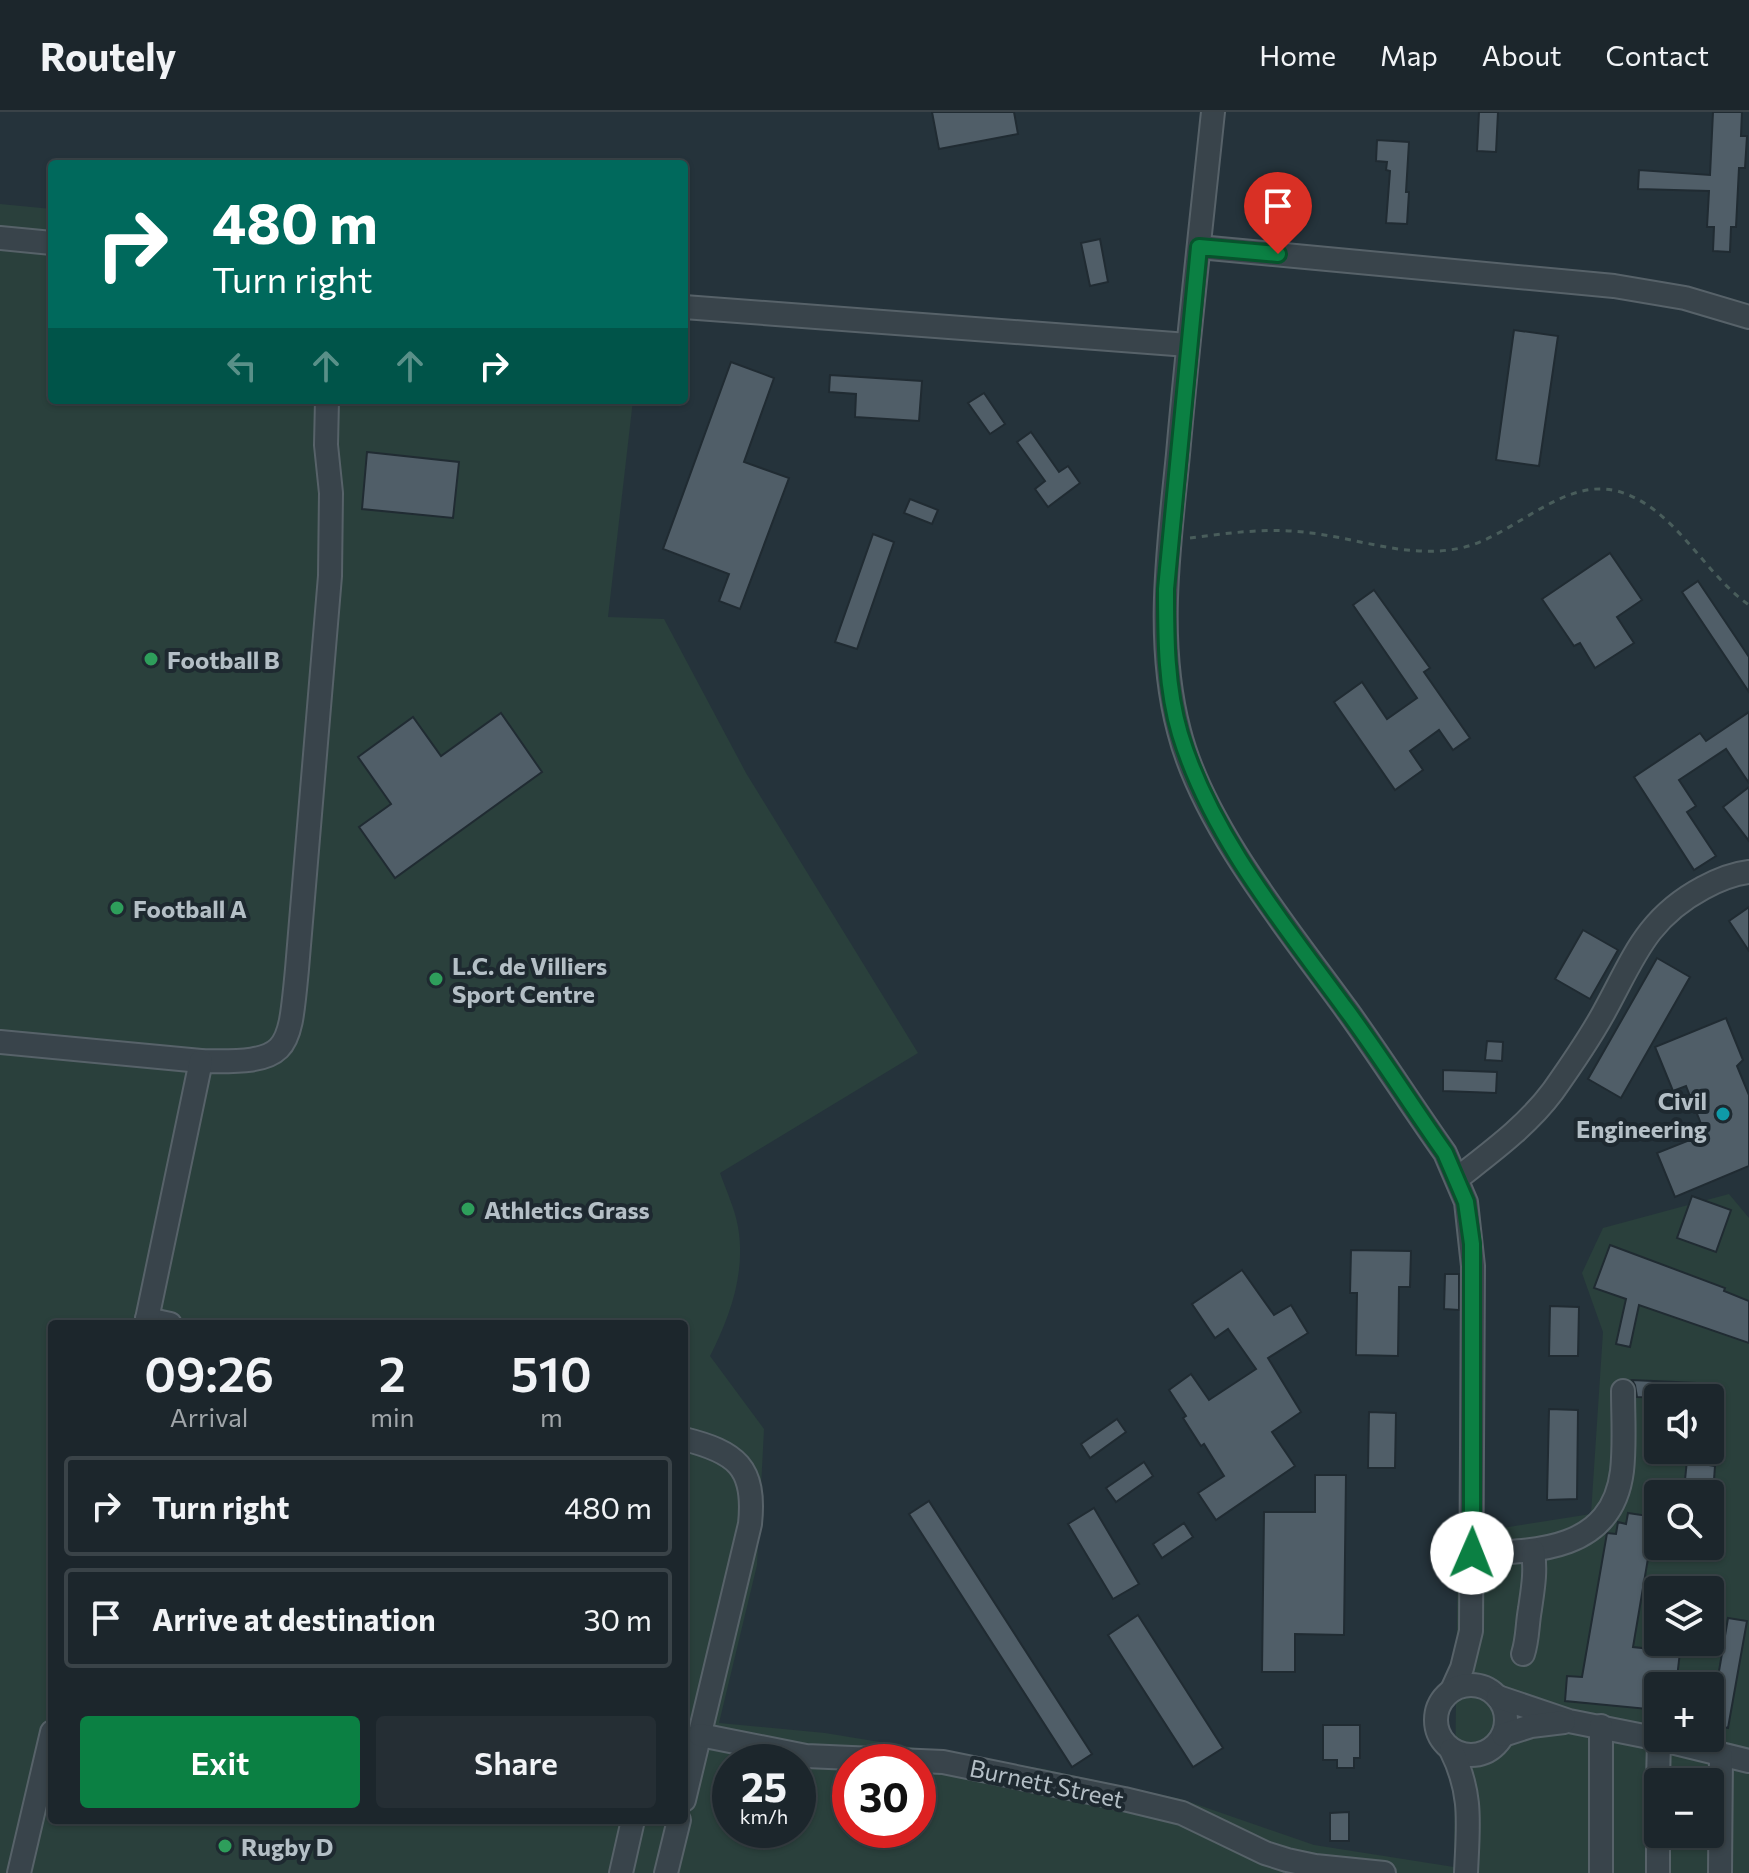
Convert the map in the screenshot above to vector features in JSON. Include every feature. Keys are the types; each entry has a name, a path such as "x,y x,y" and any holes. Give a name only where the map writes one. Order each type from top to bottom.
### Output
{"street":[{"path":"1213,112 1170,541 1166,641 1170,685 1179,731 1222,831 1445,1153 1458,1178 1470,1223 1473,1266 1472,1553 1471,1631 1462,1668 1452,1690"},
{"path":"0,238 48,243"},
{"path":"1199,247 1614,286 1685,298 1749,317"},
{"path":"688,307 1188,345"},
{"path":"0,1042 201,1061 254,1061 278,1049 287,1038 292,1015 330,576 331,493 326,445 327,404"},
{"path":"1458,1178 1537,1111 1601,1018 1650,930 1665,913 1713,882 1749,872"},
{"path":"146,1320 201,1061"},
{"path":"1472,1553 1548,1549 1580,1536 1608,1511 1622,1471 1623,1391"},
{"path":"688,1440 703,1443 734,1458 748,1477 751,1492 750,1524 688,1784"},
{"path":"1523,1654 1535,1585 1533,1551"},
{"path":"1469,1800 1506,1715 1491,1692 1471,1631"},
{"path":"1466,1873 1469,1800 1464,1778 1451,1750 1438,1734 1436,1715 1444,1696 1468,1685 1569,1721 1644,1736"},
{"path":"1451,1750 1470,1755 1531,1726 1569,1721"},
{"path":"1601,1726 1601,1873"},
{"name":"Burnett Street","path":"700,1735 806,1756 943,1762 1182,1813 1265,1853 1287,1860 1384,1873"},
{"path":"19,1873 48,1749"},
{"path":"1706,1752 1749,1761"},
{"path":"1720,1873 1721,1756"},
{"path":"621,1873 632,1824"},
{"path":"666,1873 678,1824"},
{"path":"1658,1848 1658,1873"}],"path":[{"path":"1170,541 1264,530 1328,535 1414,552 1444,551 1462,548 1493,536 1569,494 1603,489 1639,500 1655,510 1728,590 1749,605"}],"green space":[{"name":"L.C. de Villiers Sport Centre","path":"0,204 48,209 48,404 633,404 608,617 664,619 746,773 918,1053 720,1173 737,1220 740,1261 730,1310 710,1356 764,1429 757,1565 719,1723 825,1733 892,1744 832,1744 832,1848 936,1848 936,1751 1044,1769 1181,1799 1314,1845 1454,1867 1458,1535 1591,1514 1603,1332 1582,1273 1603,1228 1729,1194 1749,1218 1749,1873 0,1873"}],"building":[{"path":"932,112 1014,112 1018,134 939,149"},
{"path":"1479,112 1498,112 1496,152 1477,151"},
{"path":"1713,112 1742,112 1741,136 1747,136 1745,168 1739,168 1736,227 1731,227 1730,252 1713,251 1714,227 1707,227 1709,191 1638,189 1639,170 1710,175"},
{"path":"1377,140 1409,142 1407,224 1386,223 1390,171 1386,170 1387,162 1376,161"},
{"path":"1100,239 1108,282 1090,286 1081,243"},
{"path":"1514,330 1558,336 1539,466 1496,460"},
{"path":"731,362 774,378 744,462 789,478 740,609 719,601 729,574 663,549"},
{"path":"830,375 922,381 919,421 855,417 856,394 829,392"},
{"path":"984,393 1005,424 990,434 968,403"},
{"path":"1031,432 1059,472 1068,466 1080,483 1048,507 1035,489 1045,481 1017,442"},
{"path":"367,452 459,462 453,518 362,509"},
{"path":"910,499 938,510 932,524 904,513"},
{"path":"873,534 894,542 857,649 835,642"},
{"path":"1610,553 1642,600 1617,617 1634,643 1595,668 1580,643 1574,646 1542,599"},
{"path":"1698,581 1749,657 1749,692 1682,592"},
{"path":"1374,590 1430,668 1424,672 1470,738 1453,750 1439,730 1410,751 1423,770 1395,790 1334,702 1362,682 1387,719 1417,698 1353,605"},
{"path":"1749,712 1749,783 1726,749 1679,780 1696,806 1687,812 1716,856 1694,870 1634,777 1700,733 1706,741"},
{"path":"501,713 542,772 395,878 359,827 391,804 358,757 413,717 441,756"},
{"path":"1749,787 1749,841 1723,807"},
{"path":"1749,907 1749,951 1729,921"},
{"path":"1583,930 1618,950 1590,999 1555,979"},
{"path":"1657,958 1690,977 1621,1098 1588,1079"},
{"name":"Civil Engineering","path":"1726,1018 1743,1060 1737,1066 1749,1095 1749,1166 1675,1197 1657,1153 1705,1134 1686,1086 1673,1091 1655,1047"},
{"path":"1487,1041 1503,1042 1502,1061 1485,1060"},
{"path":"1443,1070 1497,1072 1496,1093 1443,1091"},
{"path":"1692,1196 1731,1210 1716,1252 1677,1238"},
{"path":"1610,1245 1725,1288 1724,1291 1749,1301 1749,1343 1639,1305 1630,1347 1616,1344 1626,1299 1594,1288"},
{"path":"1351,1250 1411,1251 1410,1287 1399,1287 1398,1356 1356,1355 1357,1293 1350,1293"},
{"path":"1242,1270 1274,1315 1291,1305 1308,1333 1268,1358 1301,1412 1272,1432 1295,1466 1216,1520 1198,1493 1224,1476 1183,1418 1186,1416 1169,1390 1191,1374 1209,1400 1256,1369 1228,1329 1215,1338 1192,1304"},
{"path":"1445,1274 1459,1274 1459,1310 1444,1309"},
{"path":"1550,1306 1579,1307 1578,1356 1549,1356"},
{"path":"1632,1380 1696,1383 1644,1384 1644,1397 1637,1397"},
{"path":"1549,1409 1578,1410 1577,1499 1547,1500"},
{"path":"1369,1412 1396,1413 1395,1468 1368,1468"},
{"path":"1117,1419 1126,1432 1090,1458 1081,1444"},
{"path":"1144,1462 1153,1476 1116,1502 1106,1488"},
{"path":"1687,1464 1715,1466 1714,1480 1685,1480"},
{"path":"1315,1475 1346,1475 1344,1635 1295,1634 1295,1672 1262,1672 1264,1512 1315,1512"},
{"path":"929,1501 1092,1754 1072,1767 909,1514"},
{"path":"1094,1508 1139,1584 1113,1599 1068,1524"},
{"path":"1628,1513 1644,1515 1644,1560 1648,1560 1633,1647 1644,1648 1644,1656 1680,1656 1678,1672 1644,1672 1644,1709 1565,1701 1567,1676 1582,1677 1607,1533 1616,1534 1618,1522 1626,1524"},
{"path":"1184,1523 1193,1537 1162,1558 1153,1544"},
{"path":"1138,1615 1223,1748 1193,1767 1108,1635"},
{"path":"1728,1618 1747,1621 1728,1728 1724,1727 1724,1672 1719,1672 1724,1656"},
{"path":"1323,1725 1360,1725 1360,1758 1354,1758 1354,1768 1337,1768 1337,1760 1323,1760"},
{"path":"1349,1812 1349,1841 1330,1841 1330,1813"}],"place":[{"name":"Football B","path":"151,659"},
{"name":"Football A","path":"117,908"},
{"name":"L.C. de Villiers Sport Centre","path":"436,979"},
{"name":"Civil Engineering","path":"1723,1114"},
{"name":"Athletics Grass","path":"468,1209"},
{"name":"Rugby D","path":"225,1846"}],"route":[{"path":"1278,254 1199,247 1166,589 1170,685 1179,731 1189,760 1222,831 1295,940 1360,1028 1445,1153 1458,1178 1470,1223 1473,1266 1472,1553"}]}
